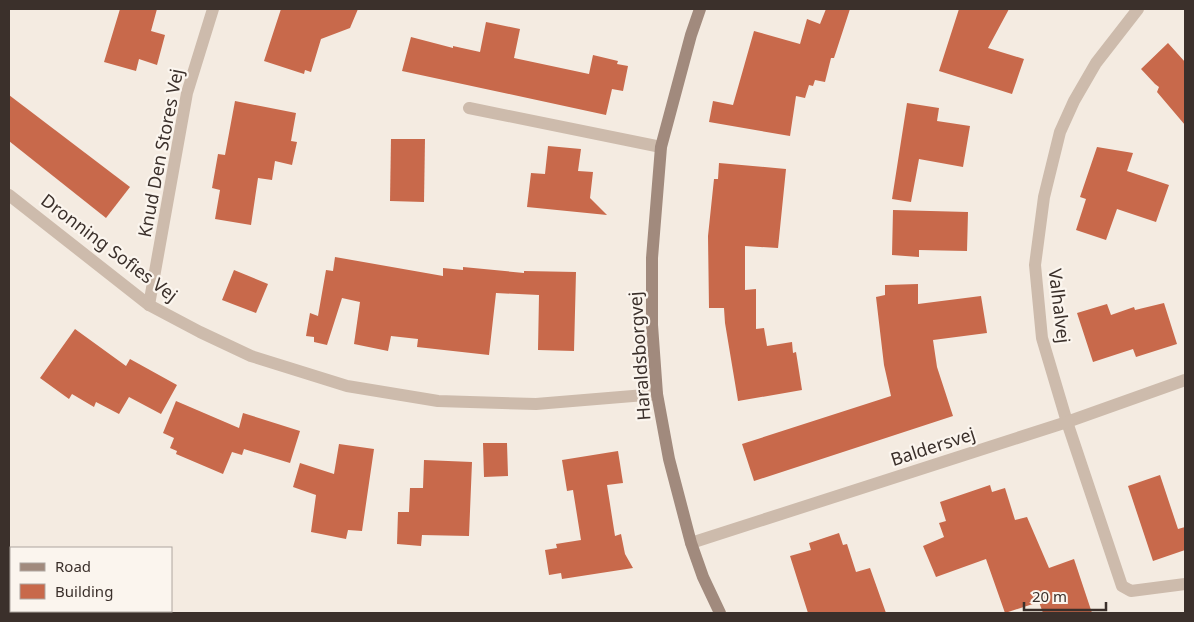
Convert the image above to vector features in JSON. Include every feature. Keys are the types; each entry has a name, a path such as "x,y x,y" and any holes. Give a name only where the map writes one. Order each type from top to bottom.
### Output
{"street":[{"name":"Knud Den Stores Vej","path":"149,305 187,93 213,9"},
{"name":"Haraldsborgvej","path":"700,9 690,34 661,147 652,258 652,324 657,394 669,459 691,544 703,578 720,613"},
{"name":"Valhalvej","path":"1138,9 1096,63 1060,132 1044,197 1035,265 1042,334 1067,422 1122,586 1131,591 1185,584"},
{"path":"469,108 661,147"},
{"name":"Dronning Sofies Vej","path":"9,196 149,305 251,356 347,386 438,401 530,404 657,394"},
{"name":"Baldersvej","path":"691,544 1067,422 1185,380"}],"building":[{"path":"120,9 157,9 151,31 165,35 157,65 139,59 136,71 104,62"},
{"path":"281,9 358,9 350,28 321,39 311,72 305,70 304,74 264,61"},
{"path":"826,9 850,9 834,58 831,58 825,82 815,80 813,86 809,85 805,98 796,96 790,136 709,122 713,101 733,105 754,31 800,44 807,19 820,24"},
{"path":"959,9 1009,9 988,48 1024,59 1012,94 939,71"},
{"path":"486,22 520,29 514,58 589,74 593,55 618,61 617,64 628,66 623,91 612,89 606,115 402,71 411,37 453,48 453,46 480,52"},
{"path":"1168,43 1185,62 1185,125 1157,92 1159,87 1141,69"},
{"path":"9,95 130,187 106,218 9,141"},
{"path":"235,101 296,113 291,141 297,142 292,165 275,161 272,180 258,178 251,225 215,219 220,190 212,188 218,154 225,155"},
{"path":"907,103 939,108 937,121 970,126 963,167 919,159 911,202 892,199"},
{"path":"391,139 425,139 424,202 390,201"},
{"path":"548,146 581,149 578,171 593,172 590,198 607,215 527,207 531,173 545,174"},
{"path":"1097,147 1133,153 1127,171 1169,185 1156,222 1117,209 1106,240 1076,230 1086,199 1080,197"},
{"path":"719,163 786,169 778,248 745,246 745,290 756,289 756,329 764,328 767,346 792,342 793,353 796,352 802,390 738,401 724,308 709,308 708,236 714,179 718,179"},
{"path":"893,210 968,212 967,251 919,250 919,257 892,255"},
{"path":"335,257 443,276 443,268 463,270 463,267 524,273 524,271 576,272 574,351 538,350 539,295 496,293 489,355 417,347 418,339 391,336 388,351 354,344 360,302 342,298 327,345 314,342 314,337 306,336 310,313 318,316 326,270 333,271"},
{"path":"234,270 268,284 256,313 222,300"},
{"path":"918,284 918,304 981,296 987,333 933,340 937,367 953,416 754,481 742,444 891,396 884,365 876,297 885,295 885,285"},
{"path":"1164,303 1177,344 1136,357 1133,349 1093,362 1077,313 1107,304 1111,315 1134,307 1135,310"},
{"path":"75,329 126,366 130,359 177,385 161,414 129,397 119,414 96,402 94,407 72,394 69,399 40,378"},
{"path":"176,401 239,428 243,413 300,431 290,463 244,449 242,455 232,452 223,474 176,454 177,451 170,448 174,438 163,433"},
{"path":"483,443 507,443 508,476 484,477"},
{"path":"339,444 374,449 362,531 348,530 346,539 311,532 316,495 293,487 300,463 334,474"},
{"path":"618,451 623,483 607,485 615,536 621,534 625,554 633,568 562,579 561,573 549,575 545,550 557,548 556,544 581,540 573,490 567,491 562,460"},
{"path":"424,460 472,462 469,536 422,535 421,546 397,544 398,512 409,512 410,488 423,488"},
{"path":"1160,475 1178,529 1185,527 1185,550 1153,561 1128,486"},
{"path":"990,485 992,492 1005,488 1015,520 1027,517 1049,568 1074,559 1092,613 1043,613 1039,602 1005,613 986,559 936,577 923,546 944,537 939,523 946,521 940,502"},
{"path":"839,533 843,545 847,544 856,572 870,568 886,613 808,613 790,556 811,550 809,543"}]}
